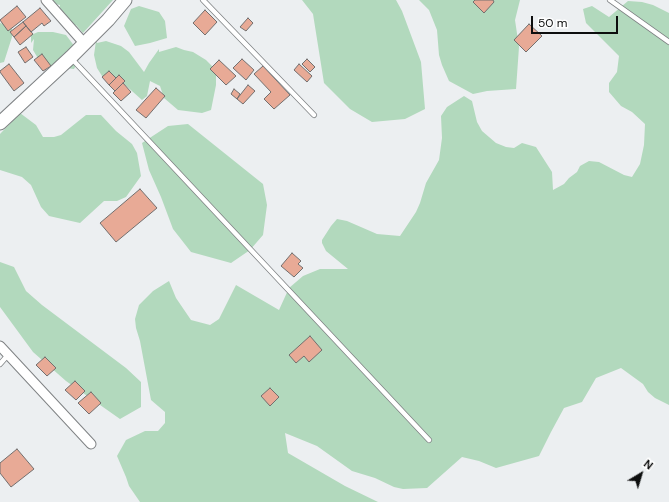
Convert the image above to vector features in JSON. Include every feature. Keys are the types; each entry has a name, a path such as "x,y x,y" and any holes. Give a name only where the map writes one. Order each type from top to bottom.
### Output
{"main road":[{"path":"0,123 71,57 108,20 125,0"}],"street":[{"path":"46,0 84,43"},
{"path":"0,346 91,444"}],"lane":[{"path":"203,0 314,115"},
{"path":"610,0 669,42"},
{"path":"71,57 429,440"},
{"path":"0,364 8,355"}],"green space":[{"path":"51,0 113,0 83,33 76,25 72,25 58,9 60,5 55,4"},
{"path":"302,0 396,0 402,11 421,62 425,109 405,119 372,122 350,109 324,83 313,14"},
{"path":"419,0 520,0 515,20 519,47 516,89 487,91 473,94 449,81 439,55 437,30 429,10"},
{"path":"628,1 642,2 653,5 669,13 669,405 655,398 648,392 643,384 621,368 596,378 582,402 564,408 539,456 496,468 479,461 462,457 427,488 403,489 394,487 375,478 352,471 317,446 285,433 288,453 345,486 378,502 140,502 129,486 117,456 126,440 145,431 158,431 165,423 165,412 151,400 140,341 136,328 135,319 139,305 153,291 169,281 176,298 191,320 210,325 219,319 236,285 279,310 289,288 303,276 320,269 348,269 326,251 322,243 322,240 337,219 347,221 377,234 400,236 416,212 426,183 439,160 442,138 441,116 447,107 464,96 472,101 477,122 482,131 496,143 514,148 522,143 536,147 552,172 553,190 564,184 577,172 580,166 589,161 599,162 624,175 632,177 640,164 644,145 645,124 632,112 621,106 609,92 609,83 617,72 619,56 586,23 583,9 592,6 609,17"},
{"path":"139,6 159,12 165,21 167,38 135,46 124,26 131,9"},
{"path":"0,23 12,26 12,37 4,62 0,63"},
{"path":"38,32 53,32 66,35 81,55 74,69 47,66 39,60 33,50 34,39 31,43 31,35"},
{"path":"96,41 97,43 106,41 121,46 129,52 144,72 159,49 159,52 176,47 193,52 206,60 216,70 216,85 211,110 202,113 178,110 164,98 160,86 150,81 147,96 142,100 123,83 102,76 97,68 94,55"},
{"path":"20,113 36,125 43,137 54,137 61,135 86,115 101,115 116,131 132,144 137,153 141,176 126,197 117,201 104,201 80,223 49,216 41,207 31,185 22,177 0,170 0,134"},
{"path":"188,124 263,184 267,205 263,235 250,250 231,263 191,252 173,229 149,170 142,143 168,126"},
{"path":"0,262 14,267 26,291 42,305 126,368 141,382 141,407 120,419 66,381 33,352 0,307"}],"building":[{"path":"475,0 493,0 494,2 484,13 473,2"},
{"path":"17,6 26,17 8,31 0,20"},
{"path":"40,8 51,21 44,26 42,23 31,32 23,22"},
{"path":"205,10 217,22 205,35 193,23"},
{"path":"248,18 253,23 246,31 240,27"},
{"path":"23,22 26,26 14,37 10,32"},
{"path":"529,24 542,36 526,52 514,40"},
{"path":"26,26 33,34 20,45 14,37"},
{"path":"26,47 33,57 25,63 18,52"},
{"path":"42,54 51,66 43,71 34,60"},
{"path":"242,59 254,70 246,80 233,68"},
{"path":"307,59 315,67 310,72 302,64"},
{"path":"219,60 236,76 226,85 210,69"},
{"path":"9,64 24,83 14,91 0,72"},
{"path":"299,64 312,76 307,82 294,70"},
{"path":"263,66 290,95 274,109 264,99 271,92 254,74"},
{"path":"109,71 116,78 109,85 102,77"},
{"path":"119,75 125,81 115,91 109,85"},
{"path":"123,83 131,92 121,101 113,93"},
{"path":"248,85 255,91 243,104 237,99"},
{"path":"156,88 165,96 146,118 136,110"},
{"path":"234,89 240,94 237,99 231,94"},
{"path":"140,189 157,208 116,242 100,223"},
{"path":"292,253 301,261 298,264 303,268 294,277 281,266"},
{"path":"310,336 322,350 309,362 304,356 296,363 289,355"},
{"path":"45,357 56,368 47,376 36,365"},
{"path":"75,381 85,391 76,400 65,390"},
{"path":"270,388 279,397 270,406 261,396"},
{"path":"91,392 101,403 89,414 78,403"},
{"path":"17,449 34,469 11,487 0,473 0,463"}]}
